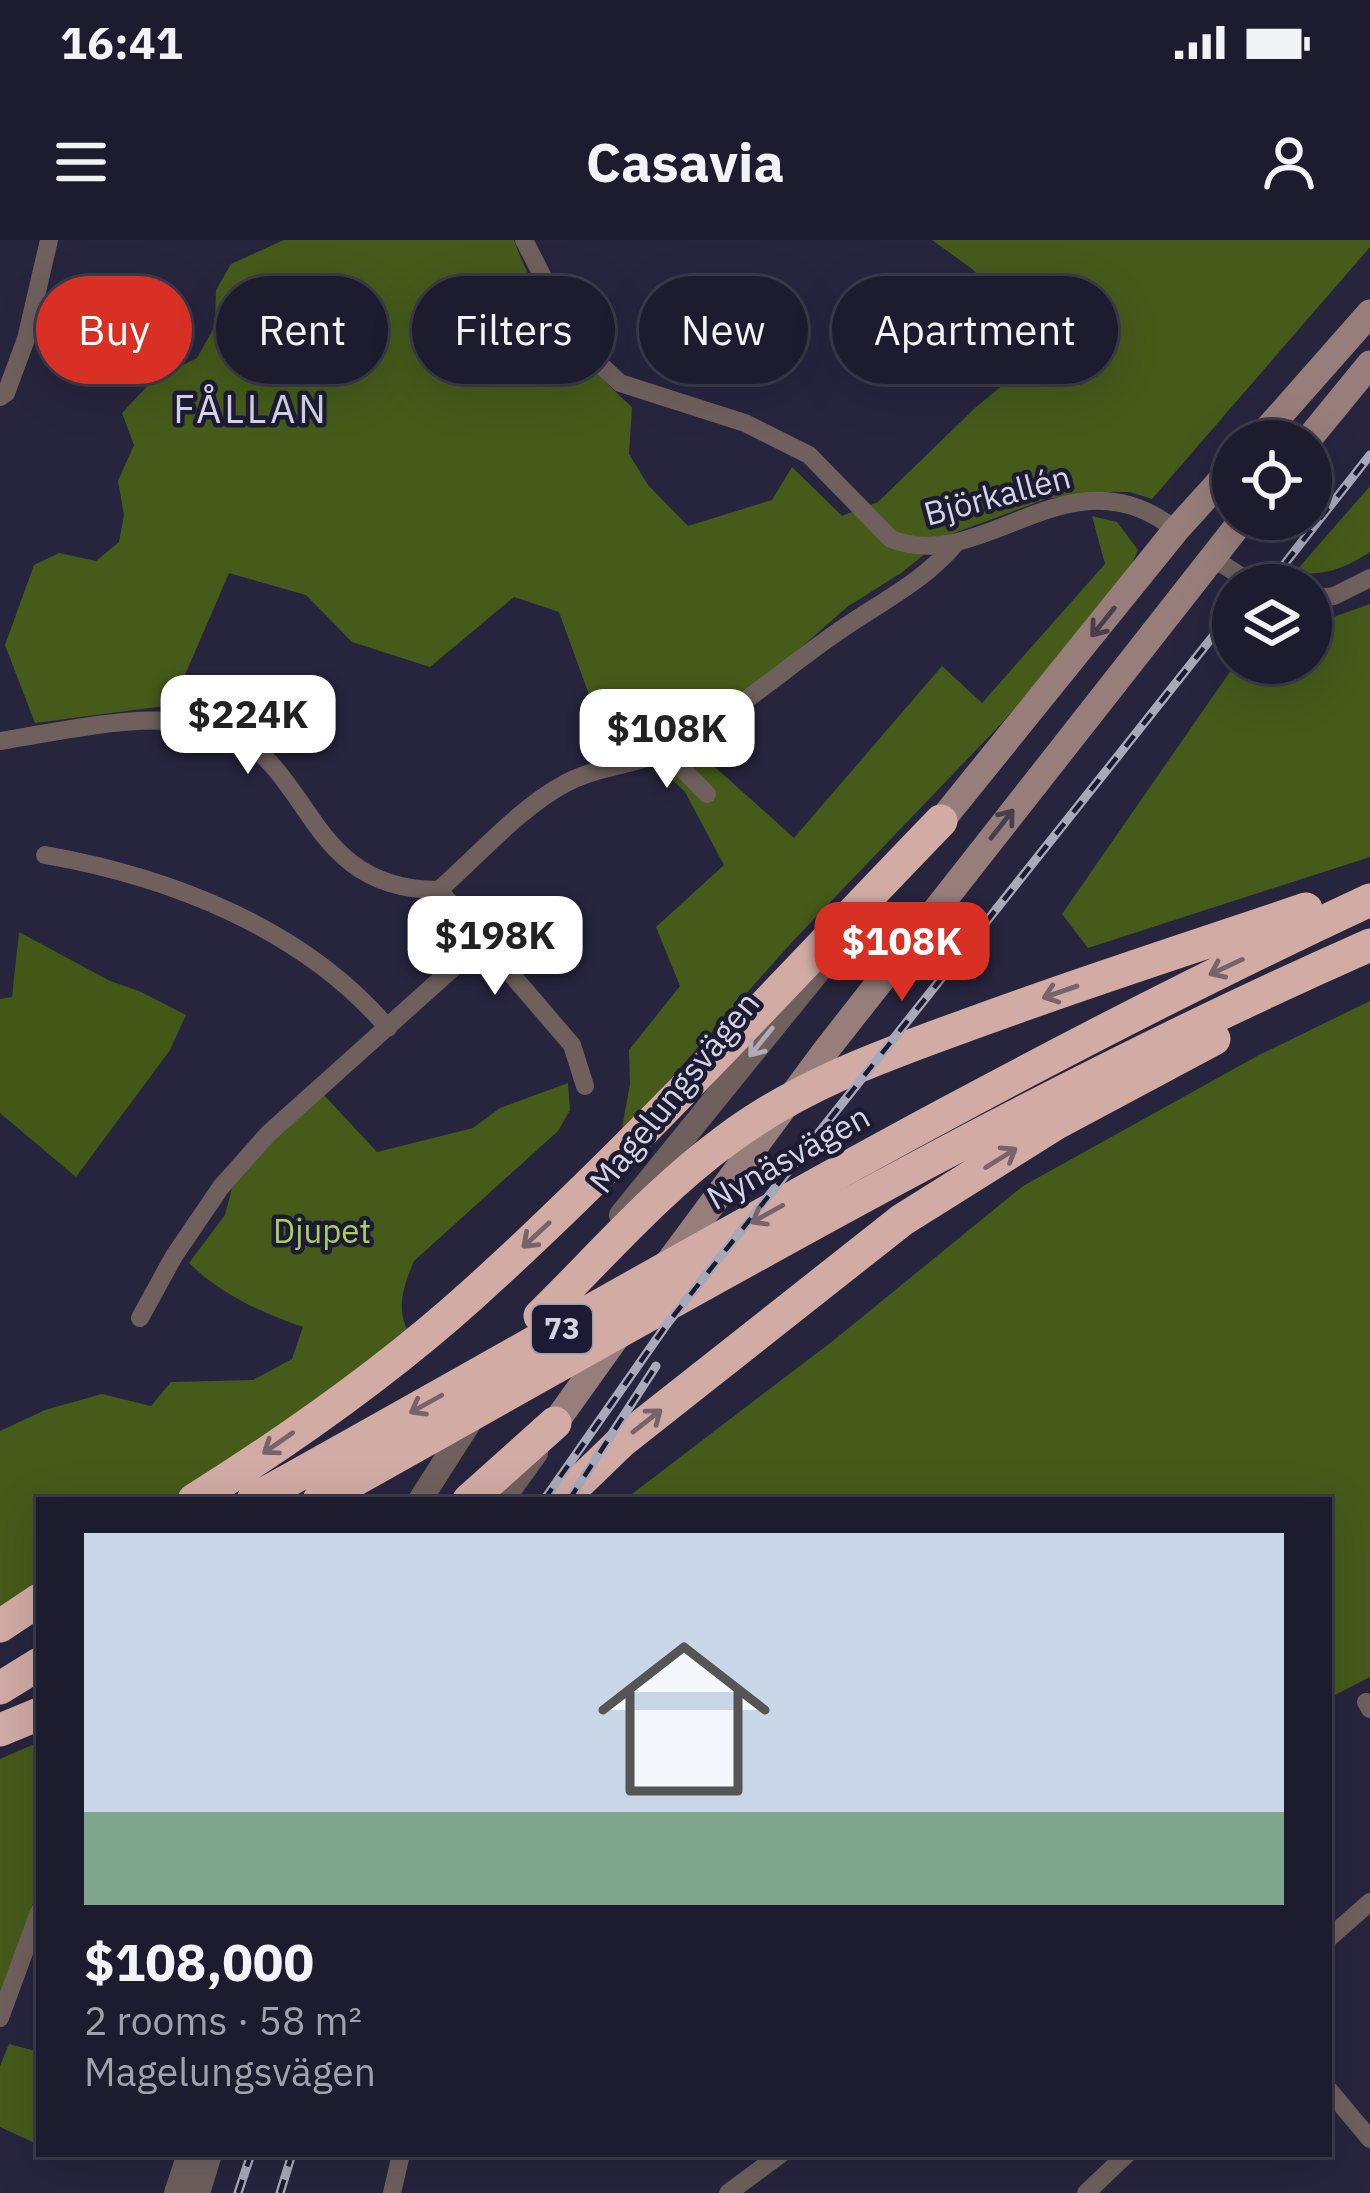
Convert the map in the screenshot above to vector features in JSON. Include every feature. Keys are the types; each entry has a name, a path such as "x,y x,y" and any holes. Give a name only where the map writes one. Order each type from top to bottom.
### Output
{"highway":[{"path":"201,1496 377,1374 471,1296 576,1197 941,821"},
{"path":"540,1316 725,1140 845,1070 1370,887"},
{"name":"Nynäsvägen","path":"324,1497 1189,984 1370,900"},
{"name":"Nynäsvägen","path":"260,1497 880,1168 1370,945"},
{"path":"564,1497 622,1441 902,1220 1055,1124 1285,1000 1370,960"},
{"path":"472,1497 555,1423"},
{"path":"0,1626 36,1602"},
{"path":"0,1646 36,1624"},
{"path":"0,1688 36,1666"},
{"path":"0,1730 36,1715"}],"main road":[{"path":"1276,420 1370,313"},
{"path":"1324,420 1370,364"},
{"name":"Magelungsvägen","path":"941,821 1212,490"},
{"path":"1176,530 1222,564"},
{"path":"555,1423 827,1049 1212,578"}],"street":[{"path":"0,397 6,393 26,339 49,240"},
{"name":"Björkallén","path":"524,240 576,341 620,383 745,423 809,455 891,539 910,546 955,544 1025,516 1094,501 1136,507 1176,530"},
{"path":"0,741 171,721 213,727 270,759 336,854 408,890 439,890 564,784 606,765 664,751 766,688 832,635 940,562 955,544"},
{"path":"1332,596 1370,578"},
{"path":"664,751 707,794"},
{"name":"Magelungsvägen","path":"422,1497 540,1316 941,821"},
{"path":"45,855 101,865 230,910 310,958 365,1001 388,1028"},
{"path":"439,890 572,1046 585,1086"},
{"path":"140,1318 220,1187 268,1134 482,942"},
{"path":"504,1497 555,1423"},
{"path":"1332,1935 1370,1902"},
{"path":"0,2018 36,1920"},
{"path":"1332,2094 1370,2139"},
{"path":"176,2193 188,2157"},
{"path":"198,2193 209,2157"},
{"path":"392,2193 400,2157"},
{"path":"728,2193 777,2157"},
{"path":"1087,2193 1124,2157"}],"green space":[{"path":"284,240 514,240 530,276 412,276 412,384 608,384 632,407 629,454 648,485 688,526 772,500 792,467 842,516 878,502 1004,384 1118,384 1118,276 980,276 932,240 1370,240 1370,247 1220,420 1212,420 1212,430 1152,499 1130,492 1101,492 1046,499 949,535 847,607 763,681 676,732 794,838 942,666 982,703 1105,564 1092,516 1117,522 1138,550 1126,578 1001,724 792,942 621,1134 630,1084 629,1050 680,986 656,927 724,865 685,792 592,703 559,612 514,597 430,667 352,642 306,595 229,573 172,705 35,723 5,645 34,565 59,553 96,561 119,542 124,515 118,481 134,445 122,413 149,384 192,384 192,360 215,326 216,290 216,384 388,384 388,276 224,276 231,264"},
{"path":"1370,486 1370,552 1334,570 1332,564 1302,564 1323,540 1332,540 1332,530"},
{"path":"1370,604 1370,857 1088,948 1062,914 1221,684 1332,684 1332,618"},
{"path":"19,932 186,1015 170,1050 76,1177 0,1113 0,999 12,997"},
{"path":"1370,1001 1370,1677 1332,1696 1332,1497 628,1497 834,1340 1023,1186 1259,1055"},
{"name":"Djupet","path":"568,1083 570,1110 558,1131 414,1261 402,1306 409,1333 265,1444 180,1497 36,1497 36,1586 0,1608 0,1431 45,1410 102,1394 151,1406 171,1382 253,1380 292,1359 303,1327 242,1301 189,1263 225,1215 232,1188 275,1139 323,1094 377,1152 473,1128 500,1108"},
{"path":"36,1743 36,1895 0,1994 0,1759"},
{"path":"9,2044 36,2051 36,2144 0,2127 0,2066"}],"railway":[{"path":"1284,564 1370,455"},
{"path":"546,1497 667,1324 1212,637"},
{"path":"571,1497 656,1366"},
{"path":"238,2193 250,2157"},
{"path":"280,2193 291,2157"}],"district":[{"name":"FÅLLAN","path":"251,409"}]}
